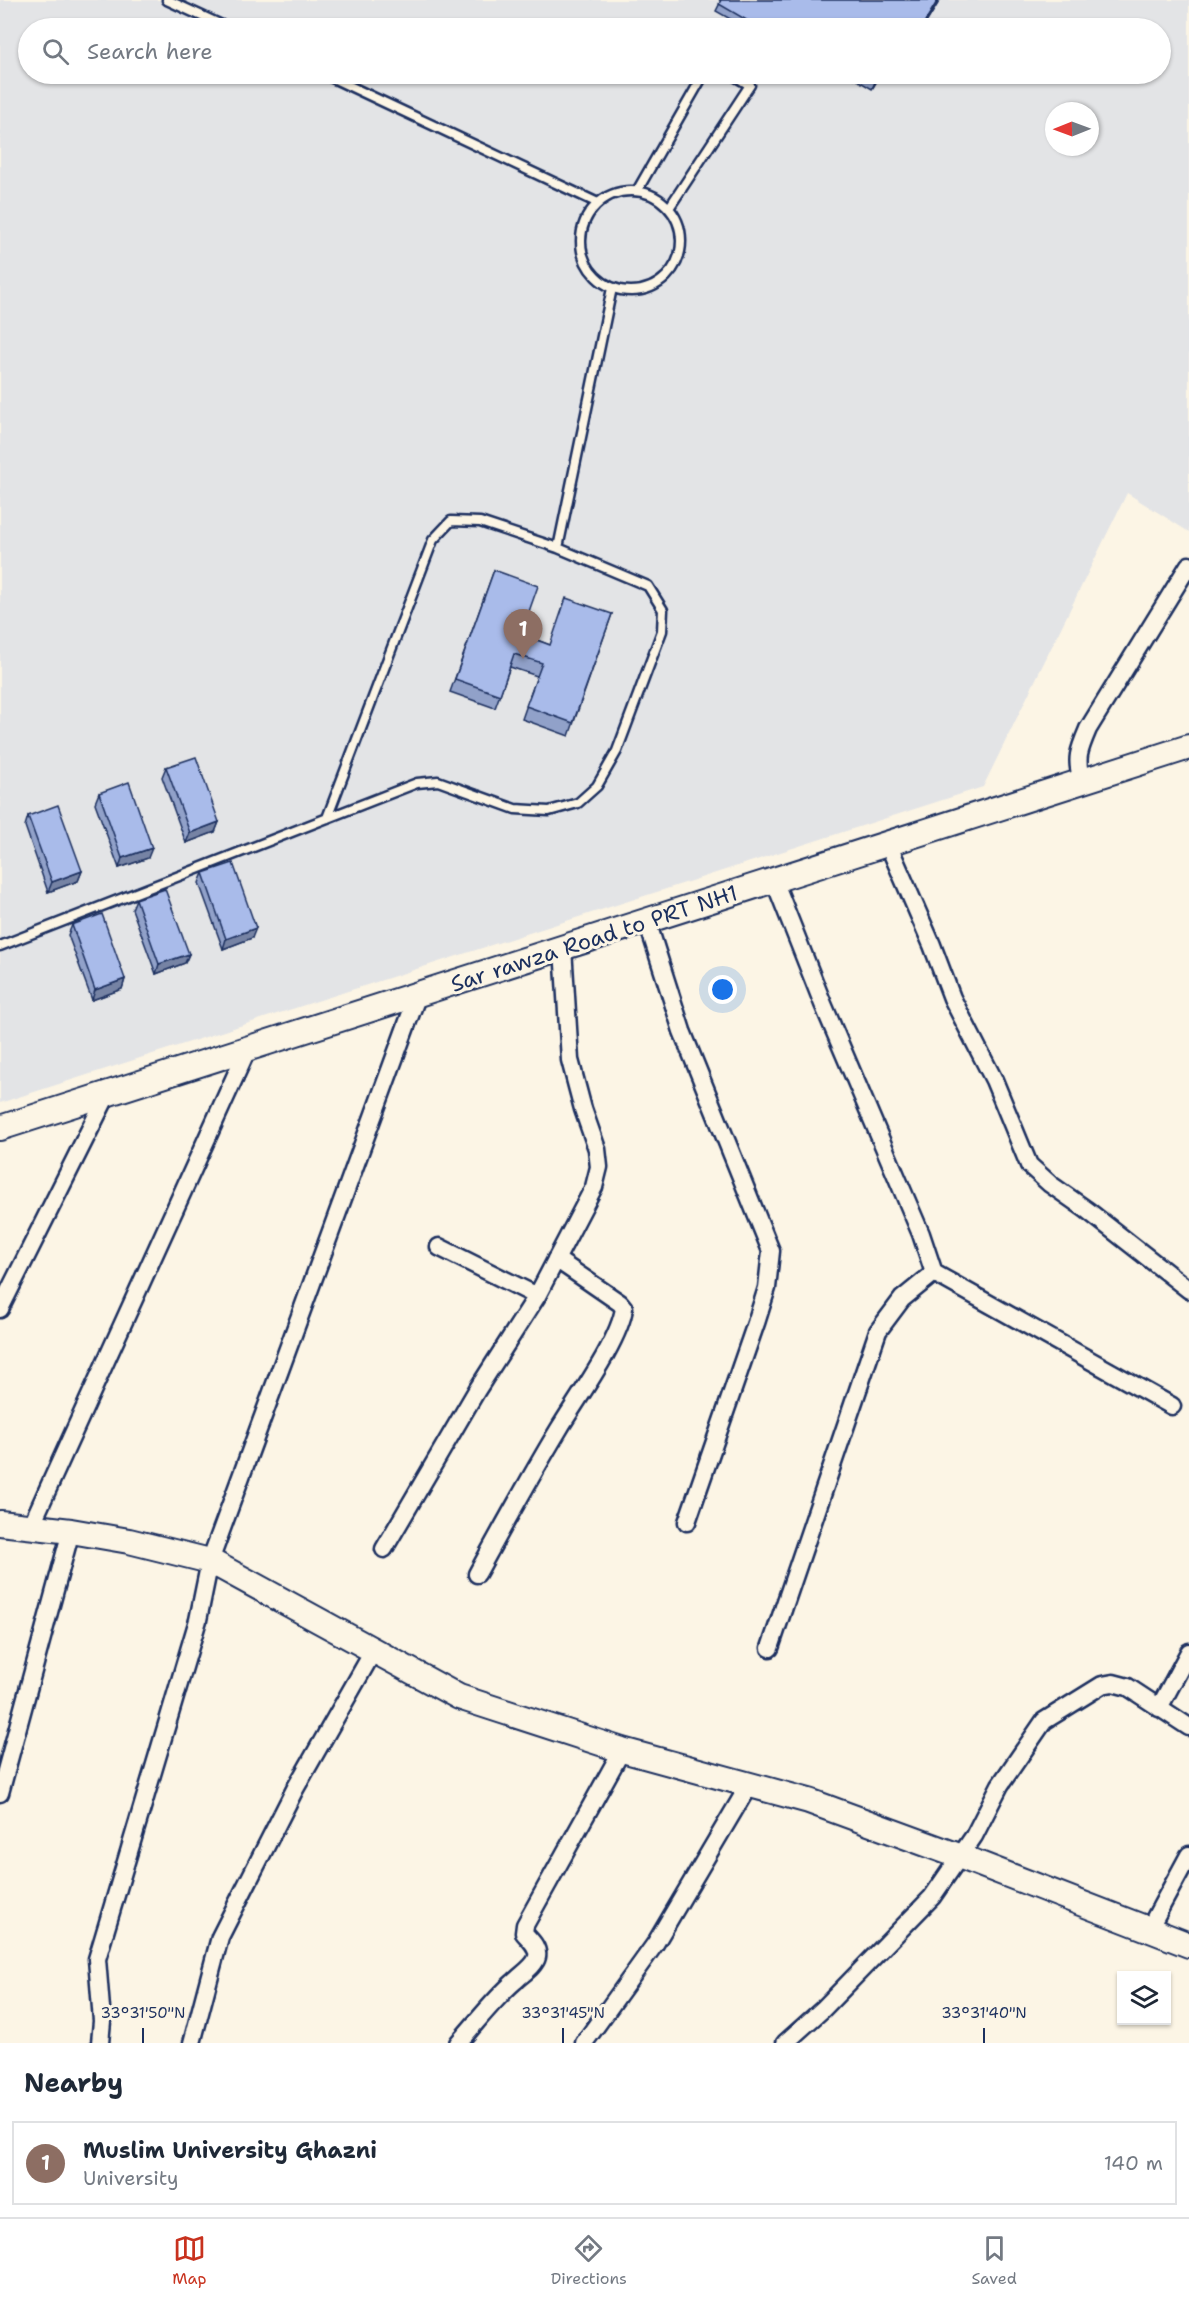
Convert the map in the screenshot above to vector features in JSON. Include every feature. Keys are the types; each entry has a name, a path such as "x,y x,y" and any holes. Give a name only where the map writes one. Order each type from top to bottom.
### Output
{"street":[{"path":"1082,782 1078,766 1078,751 1088,729 1189,565"},
{"name":"Sar rawza Road to PRT NH1","path":"0,1128 1189,747"},
{"path":"888,844 932,945 952,998 994,1080 1029,1165 1050,1184 1189,1290"},
{"path":"774,880 822,1004 921,1234 933,1273 1172,1406"},
{"path":"647,921 682,1031 771,1251 769,1278 761,1306 687,1522"},
{"path":"384,1550 465,1410 537,1296 594,1187 599,1167 597,1149 570,1060 563,948"},
{"path":"100,2043 102,2021 97,1959 198,1620 210,1561 418,994"},
{"path":"31,1526 248,1048"},
{"path":"0,1309 108,1093"},
{"path":"439,1247 537,1296"},
{"path":"477,1574 548,1447 615,1336 623,1316 624,1308 620,1303 556,1259"},
{"path":"770,1648 878,1331 902,1299 933,1273"},
{"path":"0,1523 71,1531 129,1541 210,1561 459,1698 622,1750 809,1802 959,1856 1189,1945"},
{"path":"0,1793 71,1531"},
{"path":"192,2043 220,1937 295,1789 374,1650"},
{"path":"1159,1708 1189,1652"},
{"path":"785,2043 822,2009 932,1897 974,1836 1000,1785 1044,1721 1102,1685 1113,1683 1128,1687 1189,1727"},
{"path":"458,2043 498,1996 535,1962 538,1954 536,1946 524,1933 525,1925 622,1750"},
{"path":"584,2043 656,1944 749,1785"},
{"path":"1149,1929 1189,1855"}],"lane":[{"path":"167,0 206,18"},
{"path":"345,84 598,202"},
{"path":"637,191 698,84"},
{"path":"669,208 750,85 748,84"},
{"path":"637,191 656,198 669,208 677,222 681,238 680,254 673,269 662,281 646,289 629,292 612,288 597,279 586,266 581,249 581,232 586,217 598,202 609,195 637,191"},
{"path":"558,548 612,288"},
{"path":"0,945 327,818 417,783 438,781 515,809 549,811 578,803 597,786 617,751 662,631 663,610 648,586 558,548 480,522 451,521 433,540 327,818"}],"shaded area":[{"path":"0,0 1189,0 1189,532 1127,493 983,787 0,1103"}],"building":[{"path":"721,0 938,0 927,18 743,18 719,4"},
{"path":"494,570 538,586 521,634 550,645 566,598 612,614 573,723 526,706 542,663 514,654 500,695 455,679"},
{"path":"196,757 219,822 190,833 166,767"},
{"path":"129,782 152,848 122,858 99,793"},
{"path":"58,805 82,871 52,882 28,816"},
{"path":"233,863 256,928 226,939 203,873"},
{"path":"165,889 189,954 159,964 136,899"},
{"path":"102,914 125,979 95,990 72,925"}],"place":[{"name":"Muslim University Ghazni","path":"523,659"}]}
